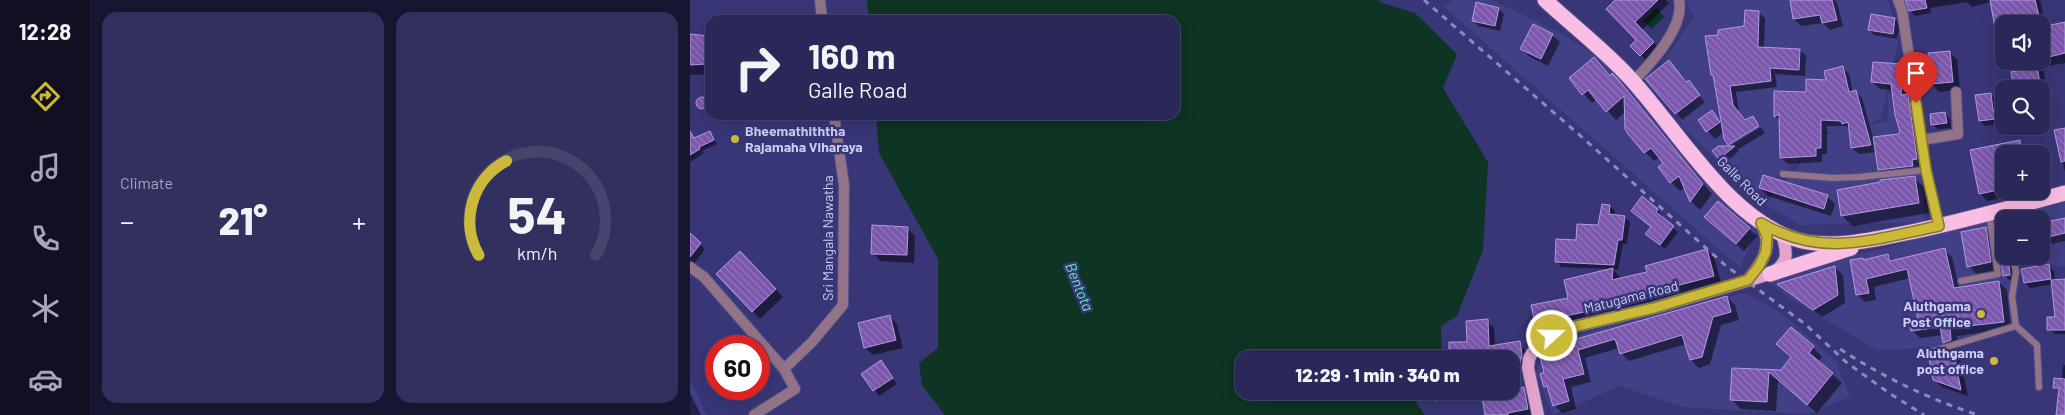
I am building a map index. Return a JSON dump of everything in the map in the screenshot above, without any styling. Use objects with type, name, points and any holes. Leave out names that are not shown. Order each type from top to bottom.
[{"type":"highway","name":"Galle Road","points":[[1545,0],[1607,55],[1633,82],[1735,201],[1761,223],[1782,235],[1818,244],[1854,243],[1995,214]]},
{"type":"highway","name":"Galle Road","points":[[2017,210],[2065,193]]},
{"type":"highway","points":[[1770,274],[1881,238]]},
{"type":"main road","points":[[1748,280],[1759,266],[1766,252],[1767,236],[1761,223]]},
{"type":"main road","points":[[1770,274],[1782,266],[1786,258],[1786,249],[1782,235]]},
{"type":"main road","name":"Matugama Road","points":[[1538,415],[1528,368],[1532,353],[1543,341],[1577,326],[1654,308],[1770,274]]},
{"type":"street","points":[[820,0],[822,15]]},
{"type":"street","points":[[1633,82],[1658,55],[1681,10],[1679,0]]},
{"type":"street","points":[[1898,0],[1902,10],[1926,170],[1939,226]]},
{"type":"street","points":[[1922,140],[1958,134],[1956,92]]},
{"type":"street","name":"Sri Mangala Nawatha","points":[[784,369],[812,342],[844,305],[844,185],[835,120]]},
{"type":"street","points":[[690,267],[704,277],[784,369],[795,389],[754,415]]},
{"type":"lane","points":[[1783,174],[1833,178],[1926,170]]},
{"type":"lane","points":[[1961,281],[1998,274],[1989,214]]},
{"type":"lane","points":[[2015,265],[2016,272],[2012,297],[2016,326],[2037,345],[2038,387]]},
{"type":"lane","points":[[1920,355],[2016,326]]},
{"type":"shaded area","points":[[1454,0],[1492,0],[1559,32],[1612,66],[1759,226],[1740,268],[1443,6]]},
{"type":"shaded area","points":[[1685,0],[1888,0],[1899,37],[1881,118],[1869,125],[1888,121],[1888,94],[1912,90],[1925,222],[1801,225],[1764,204],[1800,164],[1800,132],[1833,133],[1796,126],[1797,163],[1751,194],[1685,129],[1654,77],[1694,17]]},
{"type":"shaded area","points":[[2065,199],[2065,267],[2050,264],[2050,210],[2023,210]]},
{"type":"shaded area","points":[[1995,218],[1995,265],[2012,265],[2012,323],[1962,342],[1935,348],[1877,350],[1789,298],[1768,281],[1793,270],[1890,247],[1950,228]]},
{"type":"shaded area","points":[[1745,293],[1780,312],[1836,361],[1850,397],[1808,414],[1683,407],[1620,386],[1553,415],[1536,374],[1545,345],[1601,328]]},
{"type":"shaded area","points":[[690,378],[706,415],[690,415]]},
{"type":"water","name":"Bentota","points":[[867,0],[1378,0],[1382,3],[1415,13],[1457,54],[1443,88],[1488,162],[1483,250],[1457,316],[1441,326],[1442,350],[1235,350],[1235,400],[1417,400],[1417,404],[1425,415],[945,415],[922,385],[919,363],[938,348],[938,259],[879,153],[876,120],[1180,120],[1180,15],[868,15]]},
{"type":"water","points":[[1656,8],[1664,17],[1651,29],[1643,20]]},
{"type":"building","points":[[1615,0],[1658,0],[1635,22],[1654,42],[1640,56],[1630,46],[1636,40],[1606,9]]},
{"type":"building","points":[[1790,0],[1832,0],[1837,20],[1822,23],[1820,15],[1793,19]]},
{"type":"building","points":[[1905,0],[1925,0],[1927,8],[1909,11]]},
{"type":"building","points":[[1990,0],[2035,0],[2039,15],[1995,15],[1995,28]]},
{"type":"building","points":[[1476,2],[1499,8],[1495,26],[1472,21]]},
{"type":"building","points":[[1745,10],[1759,11],[1758,47],[1800,49],[1799,70],[1770,68],[1771,81],[1730,86],[1733,105],[1745,120],[1753,116],[1759,126],[1728,145],[1724,139],[1705,36],[1718,35],[1718,30],[1744,26]]},
{"type":"building","points":[[1871,14],[1895,18],[1893,34],[1868,30]]},
{"type":"building","points":[[2065,22],[2065,53],[2050,57],[2050,25]]},
{"type":"building","points":[[1533,24],[1553,34],[1541,59],[1520,49]]},
{"type":"building","points":[[690,34],[705,36],[705,64],[690,65]]},
{"type":"building","points":[[1950,51],[1953,82],[1930,84],[1928,53]]},
{"type":"building","points":[[1594,57],[1610,76],[1612,73],[1617,78],[1703,184],[1690,202],[1679,176],[1670,183],[1658,167],[1663,163],[1651,148],[1644,153],[1628,134],[1625,129],[1624,96],[1606,112],[1588,90],[1582,95],[1569,78]]},
{"type":"building","points":[[1669,60],[1686,82],[1689,80],[1700,95],[1675,114],[1645,79]]},
{"type":"building","points":[[1873,62],[1903,64],[1901,95],[1908,94],[1917,159],[1912,160],[1913,166],[1878,170],[1873,137],[1898,134],[1900,132],[1895,115],[1891,84],[1871,82]]},
{"type":"building","points":[[1843,66],[1849,92],[1856,90],[1871,145],[1851,148],[1848,122],[1842,124],[1841,121],[1821,120],[1821,148],[1816,148],[1816,156],[1780,158],[1779,114],[1774,117],[1774,91],[1806,92],[1806,79],[1826,80],[1824,71]]},
{"type":"building","points":[[2038,70],[2039,80],[2012,80],[2011,72]]},
{"type":"building","points":[[1991,93],[1995,119],[1979,121],[1975,95]]},
{"type":"building","points":[[700,97],[704,97],[705,108],[700,109],[696,105],[696,101]]},
{"type":"building","points":[[1712,110],[1720,122],[1706,132],[1698,120]]},
{"type":"building","points":[[1945,112],[1947,123],[1931,125],[1930,114]]},
{"type":"building","points":[[2065,128],[2065,161],[2061,162],[2054,130]]},
{"type":"building","points":[[690,131],[694,138],[710,131],[714,140],[699,147],[700,149],[690,155]]},
{"type":"building","points":[[2020,140],[2021,145],[1995,145]]},
{"type":"building","points":[[1995,145],[1995,191],[1979,194],[1970,150]]},
{"type":"building","points":[[1718,146],[1735,146],[1719,159],[1712,151]]},
{"type":"building","points":[[1763,175],[1828,195],[1824,209],[1759,188]]},
{"type":"building","points":[[1915,176],[1919,203],[1841,216],[1837,190],[1880,182],[1880,180]]},
{"type":"building","points":[[1642,196],[1658,209],[1656,212],[1674,226],[1660,245],[1645,234],[1651,227],[1631,211]]},
{"type":"building","points":[[1718,201],[1750,228],[1736,244],[1704,217]]},
{"type":"building","points":[[1602,204],[1610,205],[1609,214],[1625,216],[1622,240],[1618,240],[1614,265],[1555,262],[1556,239],[1576,240],[1577,224],[1598,225]]},
{"type":"building","points":[[2065,218],[2065,233],[2050,237],[2050,221]]},
{"type":"building","points":[[872,225],[908,227],[907,255],[871,254]]},
{"type":"building","points":[[1986,227],[1991,262],[1967,267],[1961,232]]},
{"type":"building","points":[[690,233],[701,243],[690,257]]},
{"type":"building","points":[[1945,248],[1954,288],[1999,281],[2004,322],[1950,328],[1951,340],[1943,343],[1940,327],[1911,331],[1909,320],[1918,319],[1907,269],[1866,279],[1869,293],[1856,295],[1850,260],[1863,258],[1863,260],[1888,254],[1890,261]]},
{"type":"building","points":[[1707,249],[1714,276],[1645,294],[1646,298],[1535,323],[1531,305],[1568,298],[1564,280],[1613,268],[1612,280],[1647,272],[1645,266]]},
{"type":"building","points":[[740,251],[776,289],[752,312],[716,274]]},
{"type":"building","points":[[2001,265],[2009,265],[2010,275],[2003,276]]},
{"type":"building","points":[[2049,265],[2051,279],[2024,283],[2021,269]]},
{"type":"building","points":[[1835,266],[1838,295],[1813,310],[1777,284]]},
{"type":"building","points":[[2065,279],[2065,330],[2047,330],[2047,317],[2055,317],[2051,280]]},
{"type":"building","points":[[1727,296],[1731,312],[1713,317],[1702,357],[1690,360],[1682,335],[1620,354],[1615,339],[1578,350],[1584,374],[1563,379],[1569,401],[1553,406],[1547,386],[1544,387],[1540,374],[1544,372],[1541,355],[1560,349],[1559,345],[1569,341]]},
{"type":"building","points":[[890,315],[896,340],[864,348],[858,323]]},
{"type":"building","points":[[1488,319],[1489,346],[1520,341],[1522,354],[1520,364],[1520,350],[1449,350],[1449,342],[1467,342],[1466,321]]},
{"type":"building","points":[[1791,327],[1814,346],[1809,353],[1833,373],[1807,405],[1769,372],[1767,402],[1730,400],[1732,368],[1781,370],[1791,357],[1776,344]]},
{"type":"building","points":[[1953,350],[1961,390],[1933,380],[1929,358]]},
{"type":"building","points":[[881,360],[893,378],[873,391],[861,374]]},
{"type":"building","points":[[2054,378],[2065,379],[2065,415],[2056,415],[2059,388],[2053,388]]},
{"type":"building","points":[[1524,387],[1528,409],[1508,413],[1508,415],[1485,415],[1482,400],[1520,400],[1520,388]]},
{"type":"railway","points":[[1424,0],[1725,265],[1805,324],[1846,362],[1924,415]]},
{"type":"railway","points":[[1840,349],[1873,369],[1907,386],[1942,402],[1978,415]]},
{"type":"place","name":"Bheemathiththa Rajamaha Viharaya","points":[[735,139]]},
{"type":"place","name":"Aluthgama Post Office","points":[[1981,314]]},
{"type":"place","name":"Aluthgama post office","points":[[1994,361]]},
{"type":"route","points":[[1552,336],[1577,326],[1654,308],[1748,280],[1762,262],[1768,244],[1767,236],[1761,223],[1782,235],[1818,244],[1854,243],[1939,226],[1926,170],[1916,103]]}]
